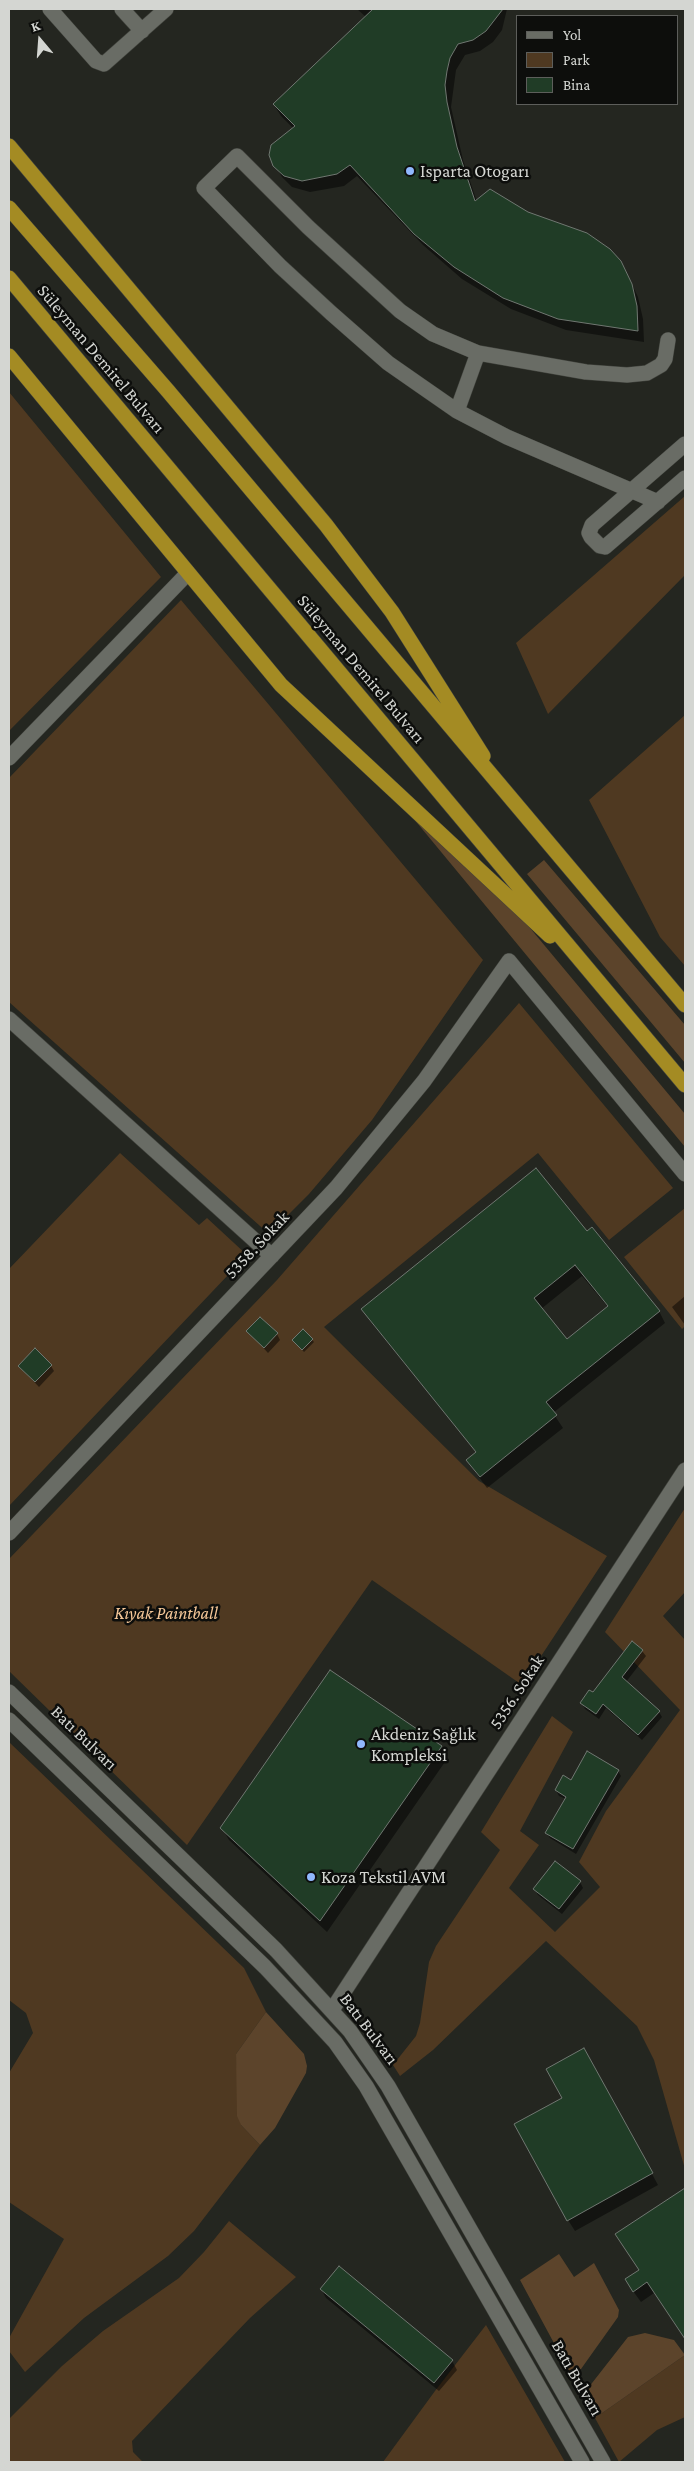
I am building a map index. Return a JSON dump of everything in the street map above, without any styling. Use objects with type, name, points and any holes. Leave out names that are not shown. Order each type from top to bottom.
[{"type":"highway","points":[[9,146],[326,525],[380,596],[450,702],[504,792]]},
{"type":"highway","name":"Süleyman Demirel Bulvarı","points":[[9,208],[168,391],[685,1005]]},
{"type":"highway","name":"Süleyman Demirel Bulvarı","points":[[9,278],[685,1085]]},
{"type":"highway","points":[[9,356],[281,685],[599,982]]},
{"type":"street","points":[[50,9],[100,63],[110,60],[166,9]]},
{"type":"street","points":[[122,9],[142,31]]},
{"type":"street","points":[[658,502],[507,437],[457,411],[388,363],[331,313],[280,266],[204,188],[237,156],[308,227],[400,311],[433,334],[478,353],[586,372],[633,375],[647,373],[661,365],[665,359],[668,340]]},
{"type":"street","points":[[457,411],[478,353]]},
{"type":"street","points":[[685,444],[589,528],[591,537],[600,546],[610,544],[685,478]]},
{"type":"street","points":[[9,758],[188,573]]},
{"type":"street","name":"5358. Sokak","points":[[9,1533],[272,1256],[381,1136],[424,1081],[509,961],[685,1174]]},
{"type":"street","points":[[9,1019],[272,1256]]},
{"type":"street","name":"5356. Sokak","points":[[332,2010],[685,1470]]},
{"type":"street","name":"Batı Bulvarı","points":[[9,1692],[276,1950],[332,2010],[370,2057],[603,2462]]},
{"type":"street","name":"Batı Bulvarı","points":[[9,1720],[265,1967],[335,2042],[366,2086],[582,2462]]},
{"type":"green space","points":[[9,392],[161,577],[9,731]]},
{"type":"green space","points":[[685,496],[685,575],[548,714],[516,643]]},
{"type":"green space","points":[[181,600],[483,960],[372,1120],[309,1194],[269,1234],[9,1002],[9,778]]},
{"type":"green space","points":[[685,715],[685,966],[660,937],[589,800]]},
{"type":"green space","name":"Kıyak Paintball","points":[[519,1003],[673,1188],[609,1240],[538,1153],[324,1327],[479,1481],[607,1556],[522,1685],[372,1580],[187,1845],[9,1671],[9,1559],[277,1280]]},
{"type":"green space","points":[[120,1153],[199,1225],[207,1218],[247,1255],[9,1506],[9,1269]]},
{"type":"green space","points":[[685,1208],[685,1326],[682,1329],[624,1257]]},
{"type":"green space","points":[[685,1508],[685,1592],[663,1616],[685,1640],[685,2169],[654,2060],[637,2026],[546,1941],[433,2050],[400,2076],[393,2065],[416,2036],[420,2023],[429,1962],[436,1946],[500,1850],[481,1832],[552,1716],[573,1732],[520,1831],[539,1845],[509,1888],[555,1932],[600,1887],[579,1862],[606,1811],[680,1710],[605,1632]]},
{"type":"green space","points":[[9,1742],[244,1968],[266,2012],[236,2054],[241,2125],[260,2145],[194,2231],[168,2256],[84,2318],[25,2372],[9,2351],[9,2338],[64,2239],[9,2202],[9,2073],[33,2033],[26,2013],[9,2000]]},
{"type":"green space","points":[[229,2221],[296,2277],[250,2318],[132,2441],[133,2452],[143,2462],[9,2462],[9,2419],[62,2366],[103,2331],[179,2278],[204,2252]]},
{"type":"green space","points":[[486,2325],[565,2462],[383,2462],[435,2391]]},
{"type":"green space","points":[[685,2355],[685,2417],[657,2430],[619,2462],[595,2418]]},
{"type":"shaded area","points":[[375,772],[490,880],[685,1114],[685,1147]]},
{"type":"shaded area","points":[[544,860],[685,1025],[685,1063],[527,874]]},
{"type":"shaded area","points":[[266,2012],[304,2054],[307,2066],[306,2073],[275,2128],[260,2145],[241,2125],[237,2116],[236,2054]]},
{"type":"shaded area","points":[[559,2254],[574,2277],[594,2263],[619,2310],[618,2317],[581,2369],[569,2371],[520,2280]]},
{"type":"shaded area","points":[[645,2333],[674,2340],[685,2355],[595,2418],[584,2398],[585,2392],[628,2337]]},
{"type":"building","name":"Isparta Otogarı","points":[[373,9],[503,9],[486,31],[473,40],[458,44],[450,58],[447,71],[445,85],[447,102],[457,147],[475,201],[490,189],[528,212],[587,233],[610,249],[621,261],[632,284],[637,306],[638,331],[558,319],[503,298],[454,267],[414,234],[350,165],[337,174],[302,181],[284,176],[273,166],[269,155],[271,145],[295,126],[273,104]]},
{"type":"building","points":[[536,1168],[587,1231],[592,1227],[660,1311],[546,1402],[557,1415],[480,1477],[466,1460],[476,1452],[361,1309]],"holes":[[[575,1265],[608,1306],[567,1339],[534,1298]]]},
{"type":"building","points":[[260,1317],[278,1333],[264,1348],[246,1331]]},
{"type":"building","points":[[303,1329],[313,1339],[302,1350],[292,1340]]},
{"type":"building","points":[[35,1348],[52,1365],[35,1382],[18,1366]]},
{"type":"building","points":[[632,1641],[643,1650],[622,1677],[660,1711],[638,1735],[603,1704],[596,1714],[580,1703],[589,1690],[593,1692]]},
{"type":"building","points":[[330,1670],[442,1746],[320,1921],[220,1828]]},
{"type":"building","points":[[587,1751],[619,1770],[573,1849],[545,1833],[566,1797],[555,1790],[563,1775],[571,1780]]},
{"type":"building","points":[[555,1861],[581,1881],[559,1909],[533,1889]]},
{"type":"building","points":[[584,2048],[653,2173],[567,2221],[514,2124],[562,2098],[546,2069]]},
{"type":"building","points":[[685,2188],[685,2339],[647,2282],[633,2292],[625,2279],[639,2270],[615,2234]]},
{"type":"building","points":[[339,2266],[453,2360],[434,2383],[320,2289]]},
{"type":"place","name":"Isparta Otogarı","points":[[410,171]]},
{"type":"place","name":"Akdeniz Sağlık Kompleksi","points":[[361,1744]]},
{"type":"place","name":"Koza Tekstil AVM","points":[[311,1877]]}]
